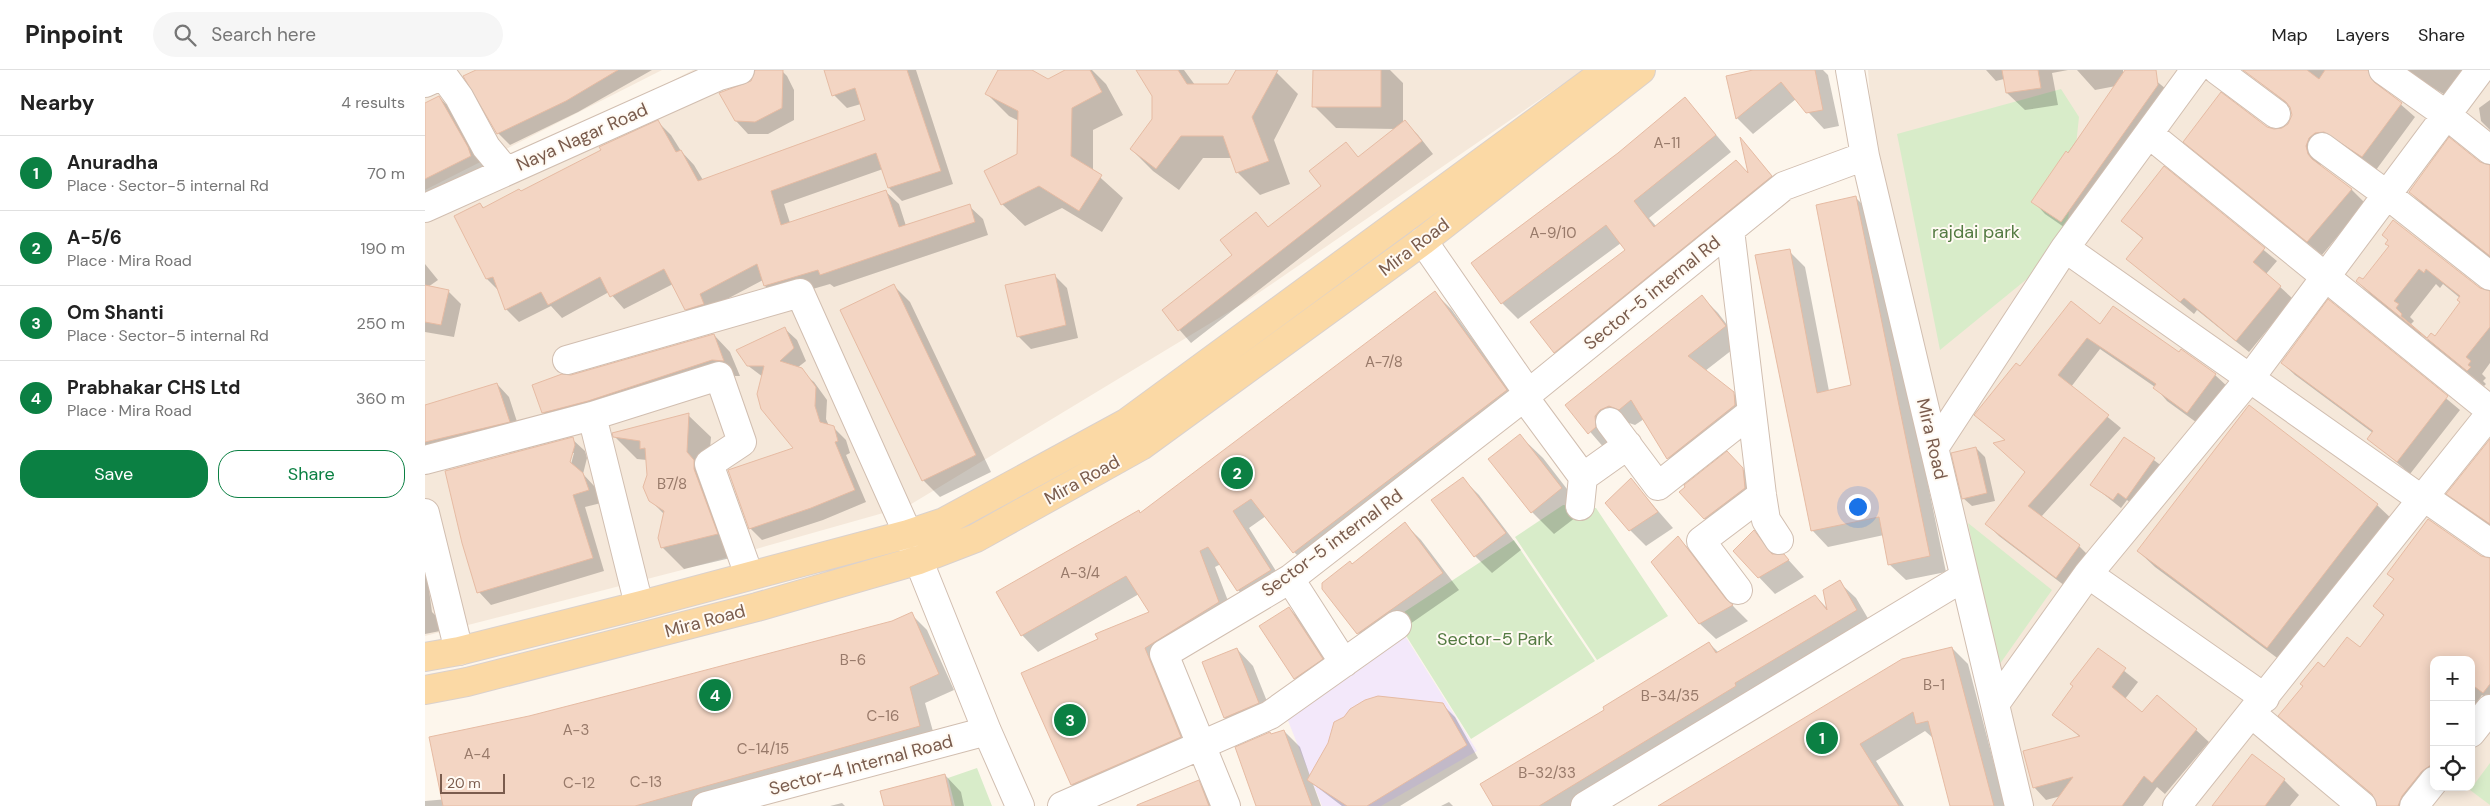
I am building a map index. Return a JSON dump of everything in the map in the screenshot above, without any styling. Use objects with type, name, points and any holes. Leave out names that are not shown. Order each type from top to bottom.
[{"type":"main road","name":"Mira Road","points":[[425,657],[639,605],[908,534],[944,522],[1126,424],[1607,70]]},
{"type":"main road","name":"Mira Road","points":[[425,690],[467,682],[650,636],[919,560],[976,538],[1123,458],[1423,241],[1641,70]]},
{"type":"street","name":"Naya Nagar Road","points":[[425,208],[719,76],[740,70]]},
{"type":"street","name":"Mira Road","points":[[1850,70],[1865,156],[2019,806]]},
{"type":"street","points":[[1934,448],[2065,248],[2195,70]]},
{"type":"street","points":[[2217,70],[2276,114]]},
{"type":"street","points":[[2383,70],[2445,114],[2490,150]]},
{"type":"street","points":[[1995,704],[2088,574],[2250,378],[2445,114],[2480,70]]},
{"type":"street","points":[[441,76],[459,97],[486,147],[506,171]]},
{"type":"street","points":[[2149,134],[2490,412],[2177,806]]},
{"type":"street","points":[[2322,146],[2387,194],[2490,276]]},
{"type":"street","name":"Sector-5 internal Rd","points":[[1226,806],[1164,654],[1289,579],[1526,395],[1784,186],[1865,156]]},
{"type":"street","name":"Sector-5 internal Rd","points":[[1729,230],[1766,520],[1779,540]]},
{"type":"street","points":[[1423,241],[1583,477],[1581,506]]},
{"type":"street","points":[[2065,248],[2422,498],[2490,543]]},
{"type":"street","points":[[567,360],[800,294],[908,534],[987,731],[1020,806]]},
{"type":"street","points":[[425,460],[592,416],[719,376],[742,442],[709,464],[749,575]]},
{"type":"street","points":[[1611,422],[1658,486],[1752,412]]},
{"type":"street","points":[[592,416],[639,605]]},
{"type":"street","points":[[1583,477],[1627,445]]},
{"type":"street","points":[[1738,590],[1701,541],[1762,495]]},
{"type":"street","points":[[425,513],[459,650]]},
{"type":"street","points":[[2088,574],[2258,706],[2361,806]]},
{"type":"street","points":[[1585,806],[1964,576]]},
{"type":"street","points":[[1289,579],[1344,663]]},
{"type":"street","points":[[1062,806],[1270,715],[1397,625]]},
{"type":"street","points":[[2475,728],[2490,709]]},
{"type":"street","name":"Sector-4 Internal Road","points":[[706,806],[987,731]]},
{"type":"street","points":[[2414,806],[2430,786]]},
{"type":"shaded area","points":[[425,70],[662,70],[425,190]]},
{"type":"shaded area","points":[[693,70],[1583,70],[1247,301],[908,506],[682,570],[425,636],[425,200],[564,137]]},
{"type":"shaded area","points":[[1868,70],[2490,70],[2490,806],[2027,806],[1934,421],[1872,124]]},
{"type":"shaded area","points":[[1402,631],[1477,751],[1381,806],[1322,806],[1285,713]]},
{"type":"green space","name":"rajdai park","points":[[2061,89],[2079,117],[2065,248],[1940,350],[1897,134]]},
{"type":"green space","points":[[1563,505],[1596,508],[1668,616],[1597,660],[1515,537]]},
{"type":"green space","points":[[1968,523],[2052,590],[1997,668]]},
{"type":"green space","name":"Sector-5 Park","points":[[1514,540],[1595,661],[1471,739],[1395,618]]},
{"type":"green space","points":[[2490,763],[2490,805],[2471,791],[2475,791],[2475,783]]},
{"type":"green space","points":[[977,768],[992,806],[955,806],[948,778]]},
{"type":"building","points":[[476,70],[618,70],[566,101],[497,134],[463,76]]},
{"type":"building","points":[[755,70],[783,70],[782,108],[755,122],[735,121],[719,93],[751,81]]},
{"type":"building","points":[[824,70],[907,70],[941,171],[888,188],[876,153],[771,191],[781,225],[886,190],[899,227],[970,204],[975,222],[820,275],[818,270],[764,286],[757,264],[700,294],[704,304],[685,310],[664,269],[610,297],[600,277],[548,305],[541,292],[505,310],[493,277],[486,279],[454,216],[480,203],[483,208],[519,189],[521,191],[601,150],[599,147],[658,120],[676,152],[681,150],[698,181],[865,120],[855,88],[832,96]]},
{"type":"building","points":[[998,70],[1032,70],[1048,79],[1065,70],[1090,70],[1102,92],[1072,108],[1071,156],[1102,175],[1079,211],[1039,186],[1001,205],[984,171],[1017,154],[1018,111],[985,94]]},
{"type":"building","points":[[1136,70],[1178,70],[1187,84],[1228,84],[1236,70],[1278,70],[1252,117],[1269,161],[1236,173],[1223,136],[1181,136],[1156,169],[1130,149],[1152,119],[1152,96]]},
{"type":"building","points":[[1313,70],[1381,70],[1381,107],[1312,107]]},
{"type":"building","points":[[1753,70],[1815,70],[1823,110],[1806,113],[1781,82],[1736,119],[1726,76]]},
{"type":"building","points":[[2002,70],[2038,70],[2041,88],[2006,93]]},
{"type":"building","points":[[2125,70],[2156,70],[2158,85],[2061,222],[2031,202],[2066,151],[2068,153]]},
{"type":"building","points":[[2243,70],[2307,70],[2319,79],[2325,70],[2368,70],[2374,82],[2402,103],[2362,157],[2324,132],[2315,133],[2309,138],[2306,146],[2308,154],[2312,159],[2352,189],[2307,242],[2183,142],[2221,92],[2267,127],[2274,129],[2282,128],[2288,124],[2292,115],[2290,107],[2286,102]]},
{"type":"building","points":[[439,96],[468,147],[471,156],[425,179],[425,103]]},
{"type":"building","points":[[1685,97],[1716,135],[1634,201],[1654,227],[1736,160],[1748,173],[1740,137],[1772,176],[1554,353],[1530,322],[1625,250],[1606,225],[1501,304],[1471,263],[1618,153]]},
{"type":"building","points":[[1405,120],[1422,141],[1178,331],[1162,310],[1232,255],[1220,240],[1256,212],[1268,227],[1321,186],[1309,171],[1346,142],[1358,157]]},
{"type":"building","points":[[2449,137],[2480,162],[2490,165],[2490,256],[2409,192]]},
{"type":"building","points":[[2164,166],[2265,248],[2253,262],[2281,286],[2236,341],[2184,298],[2180,302],[2126,259],[2143,238],[2121,221]]},
{"type":"building","points":[[1856,196],[1930,556],[1888,565],[1879,517],[1811,531],[1755,255],[1790,249],[1817,393],[1851,385],[1816,205]]},
{"type":"building","points":[[2393,220],[2480,288],[2490,291],[2490,327],[2466,357],[2471,361],[2468,365],[2471,367],[2467,371],[2356,281],[2359,277],[2363,279],[2389,246],[2385,244],[2388,240],[2382,235]],"holes":[[[2419,269],[2424,273],[2426,269],[2460,296],[2457,300],[2460,302],[2435,336],[2431,333],[2427,338],[2401,316],[2402,314],[2396,308],[2399,304],[2394,301]]]},
{"type":"building","points":[[1055,274],[1066,325],[1017,337],[1005,285]]},
{"type":"building","points":[[894,284],[976,455],[922,481],[840,310]]},
{"type":"building","points":[[425,285],[449,290],[441,325],[425,322]]},
{"type":"building","points":[[1435,291],[1507,390],[1293,553],[1251,499],[1233,511],[1271,570],[1237,591],[1208,547],[1200,551],[1219,602],[1145,648],[1181,737],[1071,785],[1021,673],[1098,639],[1095,634],[1149,612],[1126,576],[1021,636],[996,592],[1139,510],[1140,513]]},
{"type":"building","points":[[1702,295],[1726,326],[1688,356],[1734,392],[1735,405],[1667,459],[1631,400],[1619,410],[1609,406],[1600,410],[1595,416],[1596,427],[1588,434],[1565,405]]},
{"type":"building","points":[[2328,299],[2448,396],[2397,462],[2367,439],[2373,431],[2281,363]]},
{"type":"building","points":[[2071,301],[2100,324],[2113,306],[2179,352],[2181,349],[2216,374],[2187,413],[2153,388],[2156,384],[2087,338],[2058,375],[2109,415],[2028,506],[2080,545],[2056,578],[1985,524],[2025,472],[1993,443],[2005,440],[1974,415],[2016,363],[2020,366]]},
{"type":"building","points":[[785,327],[794,348],[780,361],[802,368],[816,387],[815,406],[820,422],[834,426],[838,441],[835,442],[855,490],[811,508],[749,529],[728,470],[793,448],[761,409],[757,394],[764,366],[747,366],[736,350]]},
{"type":"building","points":[[714,334],[724,361],[712,360],[588,401],[542,413],[532,385],[562,374],[571,375]]},
{"type":"building","points":[[497,383],[510,422],[425,442],[425,405]]},
{"type":"building","points":[[2249,405],[2378,504],[2267,648],[2137,551]]},
{"type":"building","points":[[689,413],[687,452],[694,460],[694,469],[718,534],[661,548],[658,538],[664,511],[649,501],[643,487],[647,475],[645,448],[640,449],[640,441],[613,437],[612,433]]},
{"type":"building","points":[[1520,434],[1562,488],[1531,513],[1488,459]]},
{"type":"building","points":[[573,437],[575,445],[570,462],[583,473],[589,490],[573,495],[593,558],[477,593],[462,543],[445,471]]},
{"type":"building","points":[[2124,437],[2155,458],[2126,499],[2118,493],[2113,500],[2090,485]]},
{"type":"building","points":[[2490,439],[2490,524],[2446,494]]},
{"type":"building","points":[[1976,447],[1987,493],[1962,499],[1951,453]]},
{"type":"building","points":[[1727,451],[1743,468],[1745,488],[1704,519],[1679,492],[1685,487],[1684,485]]},
{"type":"building","points":[[1463,477],[1506,533],[1474,557],[1431,500]]},
{"type":"building","points":[[1631,478],[1658,512],[1629,531],[1605,503]]},
{"type":"building","points":[[2428,519],[2481,556],[2490,558],[2490,684],[2483,693],[2475,687],[2475,656],[2430,656],[2430,766],[2422,771],[2402,796],[2398,806],[2377,806],[2372,794],[2278,716],[2303,686],[2300,684],[2318,662],[2324,667],[2347,637],[2360,647],[2384,615],[2373,606],[2394,579],[2387,574]]},
{"type":"building","points":[[1405,522],[1443,573],[1357,634],[1322,589],[1322,583],[1350,561],[1352,564]]},
{"type":"building","points":[[1754,530],[1772,554],[1784,554],[1789,560],[1758,578],[1733,551]]},
{"type":"building","points":[[1678,536],[1726,599],[1733,605],[1699,624],[1651,562]]},
{"type":"building","points":[[1840,580],[1857,610],[1735,683],[1736,686],[1539,806],[1493,806],[1480,784],[1604,710],[1603,707],[1709,642],[1716,653],[1815,595],[1827,610],[1823,590]]},
{"type":"building","points":[[1289,607],[1323,659],[1294,679],[1259,626]]},
{"type":"building","points":[[912,612],[939,674],[910,687],[920,726],[635,806],[443,806],[429,737],[529,716],[626,691],[892,621]]},
{"type":"building","points":[[1952,647],[1994,806],[1950,806],[1928,721],[1916,724],[1913,712],[1860,744],[1899,806],[1658,806],[1902,659]]},
{"type":"building","points":[[1237,648],[1259,703],[1224,718],[1202,662]]},
{"type":"building","points":[[2098,648],[2126,668],[2112,687],[2142,712],[2157,695],[2197,729],[2152,783],[2144,776],[2122,806],[2052,806],[2073,777],[2033,788],[2023,751],[2080,736],[2052,715],[2073,686],[2070,684]]},
{"type":"building","points":[[1378,696],[1443,703],[1467,745],[1367,806],[1347,806],[1307,780],[1328,743],[1334,722],[1344,717],[1350,709],[1365,700]]},
{"type":"building","points":[[1284,730],[1312,806],[1256,806],[1235,747],[1270,732],[1271,734]]},
{"type":"building","points":[[2252,754],[2285,779],[2265,806],[2212,806]]},
{"type":"building","points":[[945,774],[952,806],[884,806],[880,791]]},
{"type":"building","points":[[1199,780],[1209,806],[1137,806],[1137,805]]},
{"type":"place","name":"A-5/6","points":[[1237,473]]},
{"type":"place","name":"Prabhakar CHS Ltd","points":[[715,695]]},
{"type":"place","name":"Om Shanti","points":[[1070,720]]},
{"type":"place","name":"Anuradha","points":[[1822,738]]}]
